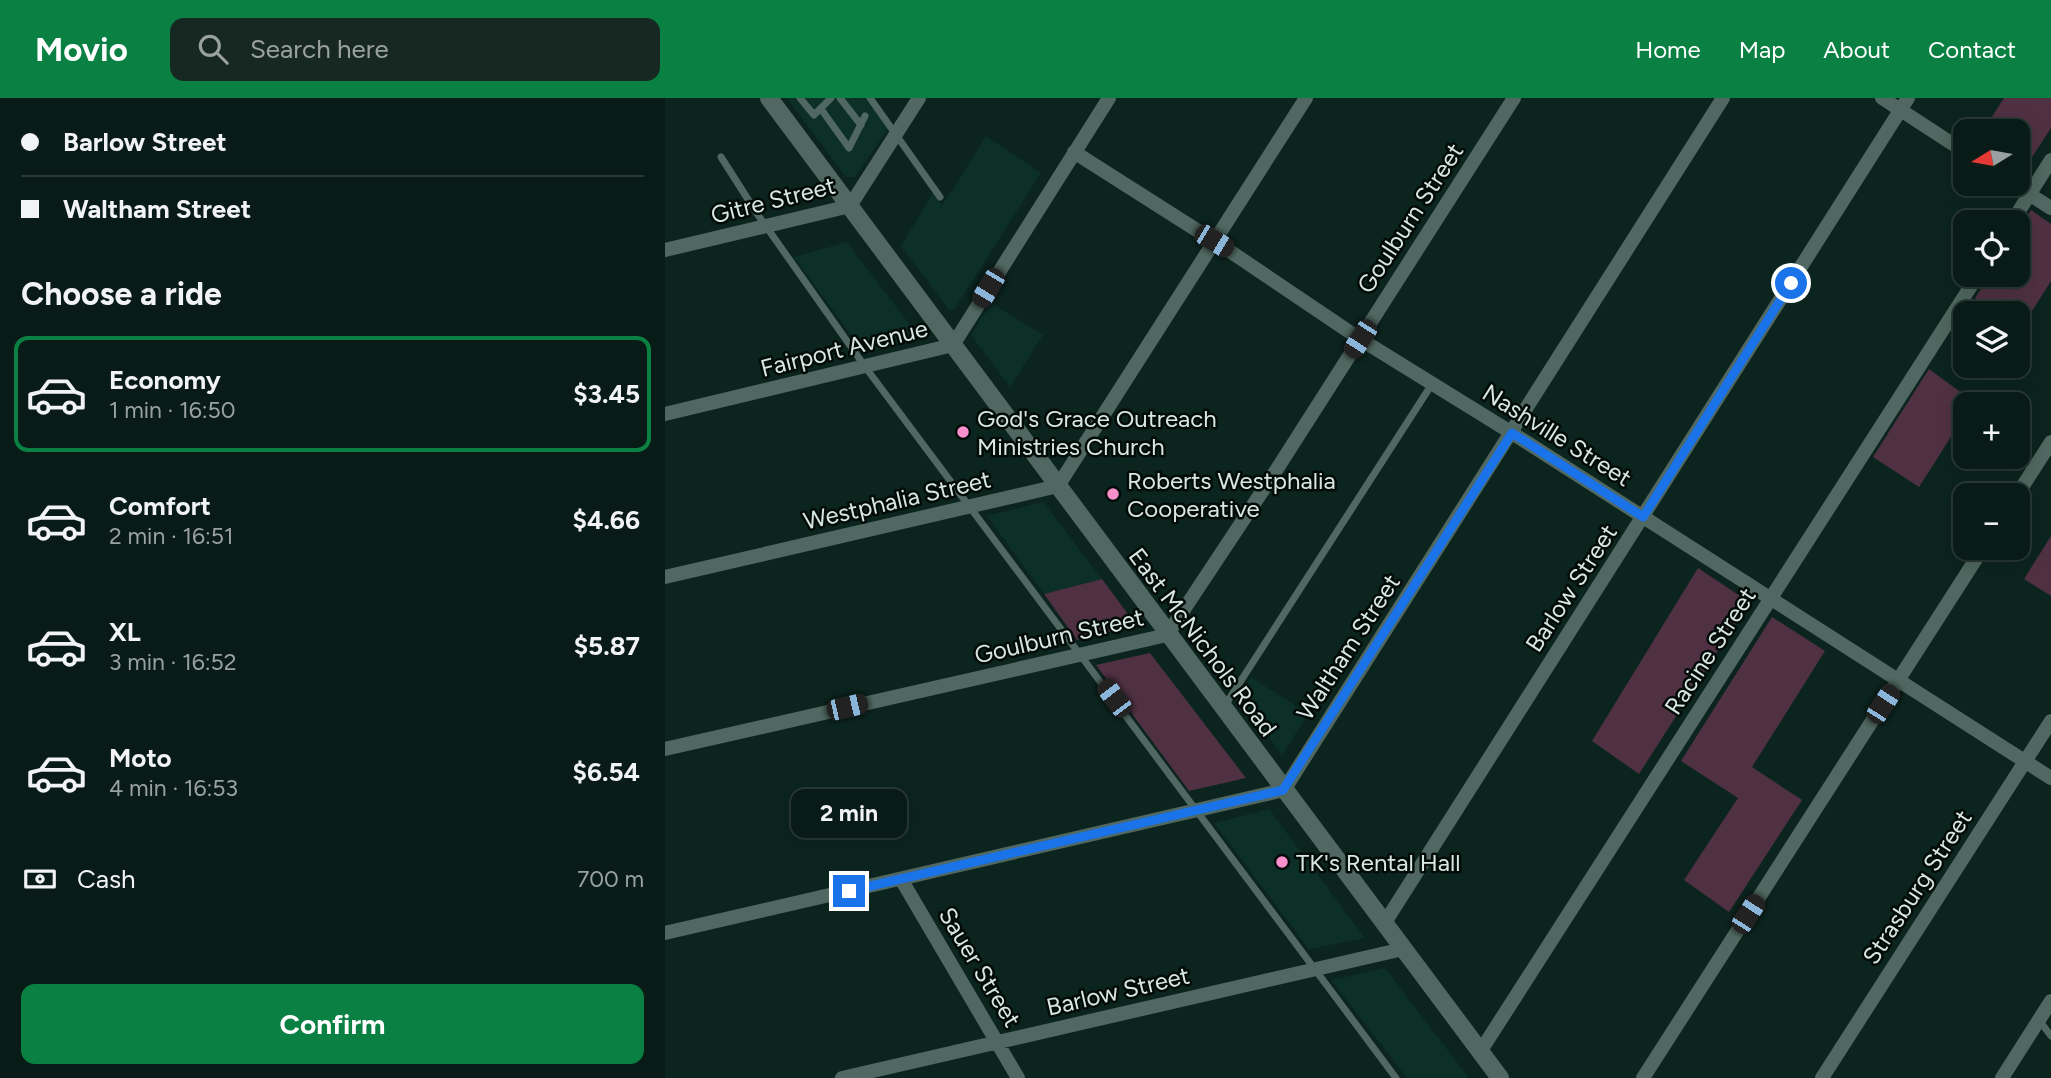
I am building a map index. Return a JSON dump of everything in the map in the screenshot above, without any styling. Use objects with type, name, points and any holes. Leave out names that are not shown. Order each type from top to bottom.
[{"type":"street","name":"East McNichols Road","points":[[769,98],[1500,1078]]},
{"type":"street","name":"Gitre Street","points":[[665,250],[850,206],[919,98]]},
{"type":"street","name":"Fairport Avenue","points":[[665,414],[953,345],[1109,98]]},
{"type":"street","points":[[1058,486],[1306,98]]},
{"type":"street","name":"Goulburn Street","points":[[665,749],[1167,635],[1514,98]]},
{"type":"street","name":"Waltham Street","points":[[1283,790],[1723,98]]},
{"type":"street","points":[[1882,98],[1904,104],[1953,143]]},
{"type":"street","name":"Barlow Street","points":[[1384,924],[1904,104]]},
{"type":"street","name":"Nashville Street","points":[[1075,152],[1360,339],[1512,433],[2051,778]]},
{"type":"street","points":[[2030,192],[2051,160]]},
{"type":"street","points":[[2030,195],[2051,208]]},
{"type":"street","name":"Racine Street","points":[[1481,1052],[1970,287]]},
{"type":"street","points":[[2025,483],[2051,442]]},
{"type":"street","name":"Westphalia Street","points":[[665,576],[1058,486]]},
{"type":"street","points":[[1643,1078],[1975,560]]},
{"type":"street","name":"Strasburg Street","points":[[1822,1078],[2051,721]]},
{"type":"street","points":[[665,933],[1283,790]]},
{"type":"street","name":"Sauer Street","points":[[901,879],[1019,1078]]},
{"type":"street","name":"Barlow Street","points":[[842,1078],[1403,949]]},
{"type":"street","points":[[2002,1078],[2051,1001]]},
{"type":"lane","points":[[800,98],[814,115],[831,98]]},
{"type":"lane","points":[[840,98],[861,125]]},
{"type":"lane","points":[[870,98],[940,197]]},
{"type":"lane","points":[[821,109],[849,148],[865,116]]},
{"type":"lane","points":[[721,157],[766,227],[866,368],[1396,1078]]},
{"type":"lane","points":[[1223,709],[1432,384]]},
{"type":"lane","points":[[2039,1020],[2051,1037]]},
{"type":"shaded area","points":[[787,98],[866,98],[889,128],[855,177],[846,177]]},
{"type":"shaded area","points":[[2004,98],[2051,98],[2051,128],[2030,160],[2030,119],[1991,119]]},
{"type":"shaded area","points":[[986,136],[1041,173],[954,310],[948,309],[901,246],[933,193],[942,205]]},
{"type":"shaded area","points":[[2030,212],[2051,224],[2051,281],[2030,314],[2030,301],[1980,301],[1975,298],[1982,287],[2030,287]]},
{"type":"shaded area","points":[[847,242],[920,338],[864,353],[794,257]]},
{"type":"shaded area","points":[[991,303],[1043,335],[1010,387],[971,335]]},
{"type":"shaded area","points":[[1929,369],[1960,392],[1953,392],[1953,434],[1919,487],[1873,457]]},
{"type":"shaded area","points":[[1043,502],[1102,579],[1044,594],[987,516]]},
{"type":"shaded area","points":[[2051,536],[2051,596],[2024,579]]},
{"type":"shaded area","points":[[1698,568],[1749,602],[1639,774],[1592,741]]},
{"type":"shaded area","points":[[1102,579],[1136,625],[1077,640],[1044,594]]},
{"type":"shaded area","points":[[1772,617],[1825,651],[1752,767],[1802,800],[1729,912],[1684,880],[1738,798],[1681,761]]},
{"type":"shaded area","points":[[1150,653],[1246,778],[1189,791],[1096,665]]},
{"type":"shaded area","points":[[1251,677],[1308,714],[1282,755],[1239,696]]},
{"type":"shaded area","points":[[1269,809],[1365,938],[1309,949],[1214,823]]},
{"type":"shaded area","points":[[1385,968],[1469,1078],[1407,1078],[1331,980]]},
{"type":"place","name":"God's Grace Outreach Ministries Church","points":[[963,432]]},
{"type":"place","name":"Roberts Westphalia Cooperative","points":[[1113,494]]},
{"type":"place","name":"TK's Rental Hall","points":[[1282,862]]},
{"type":"route","points":[[849,891],[1283,790],[1512,433],[1643,517],[1791,283]]}]
